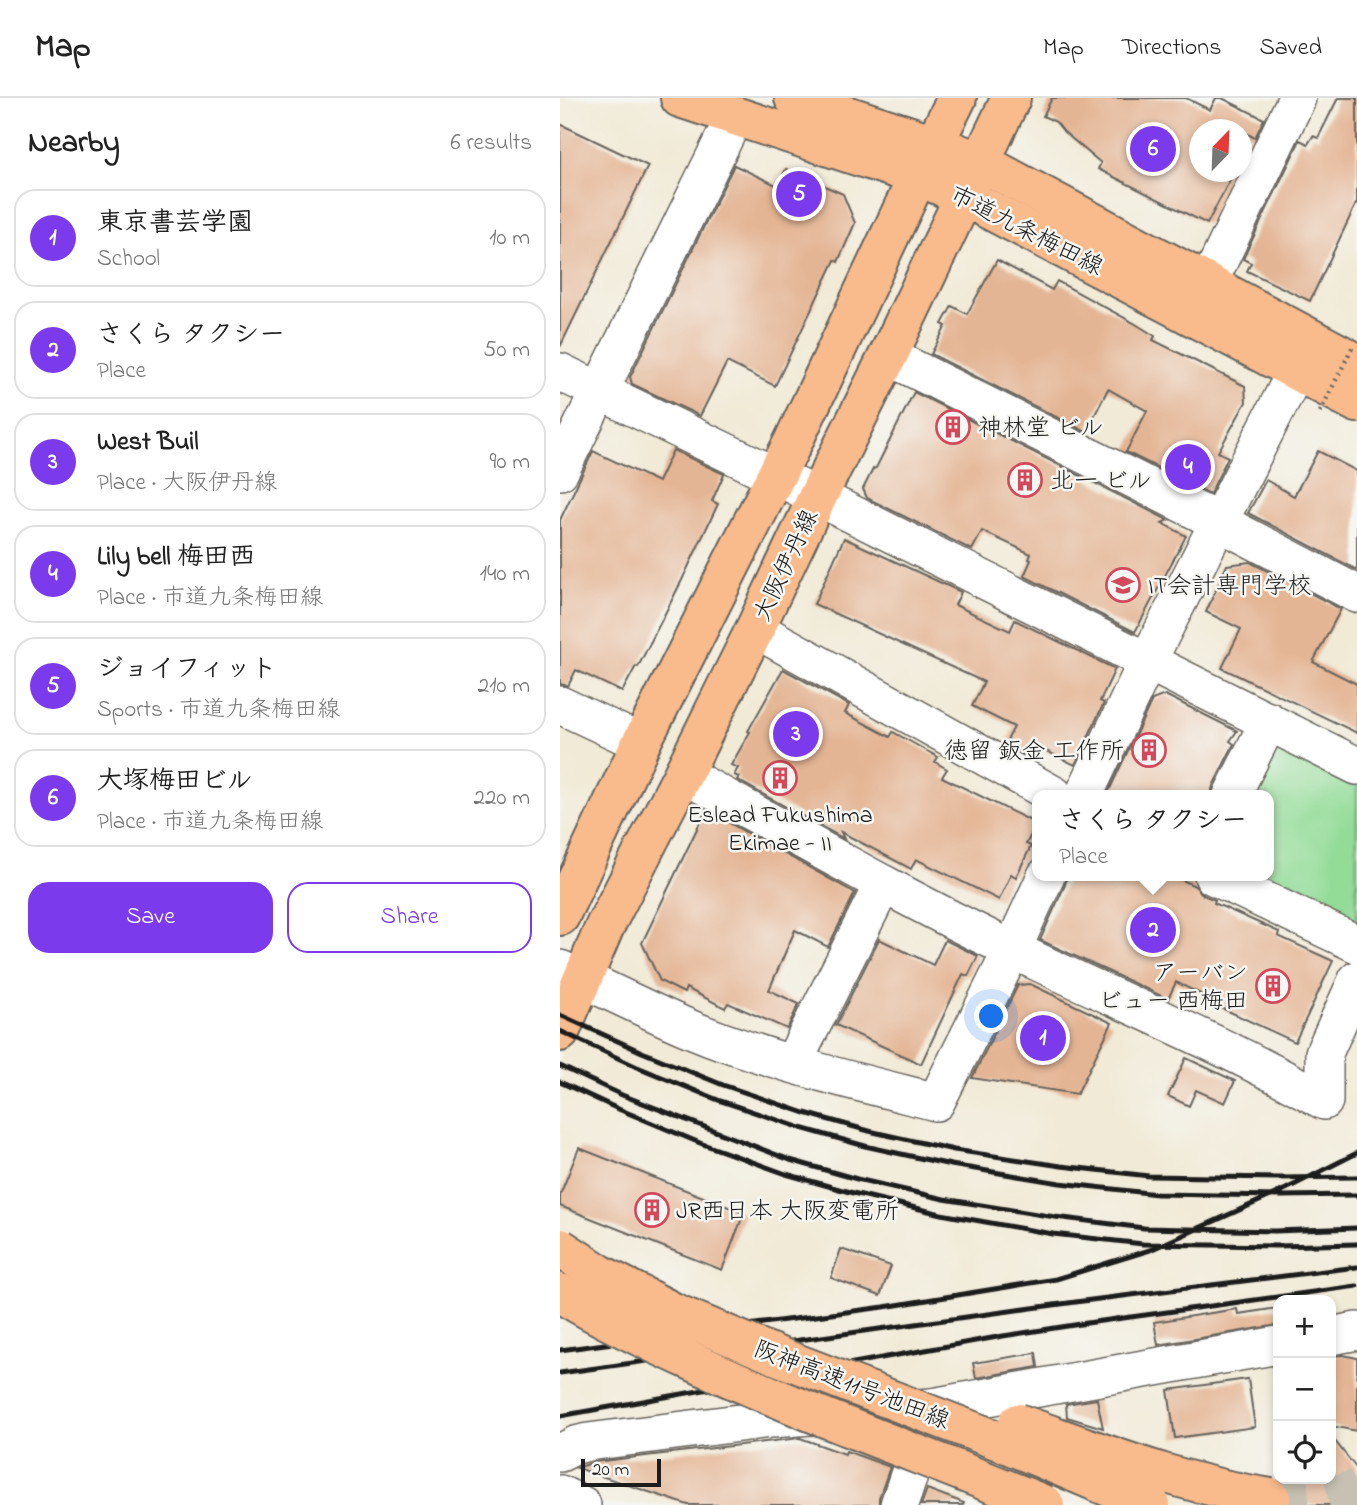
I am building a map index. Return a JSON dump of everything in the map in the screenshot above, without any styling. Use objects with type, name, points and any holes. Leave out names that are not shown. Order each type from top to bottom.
[{"type":"main road","name":"市道九条梅田線","points":[[680,98],[735,116],[926,160],[981,162],[1208,284],[1356,354]]},
{"type":"main road","name":"市道九条梅田線","points":[[794,98],[926,160],[963,196],[1357,404]]},
{"type":"main road","name":"大阪伊丹線","points":[[560,916],[641,743],[776,476],[957,98]]},
{"type":"main road","name":"大阪伊丹線","points":[[560,1032],[571,974],[605,926],[683,774],[1011,98]]},
{"type":"main road","name":"阪神高速11号池田線","points":[[560,1248],[600,1274],[673,1312],[780,1357],[1007,1444],[1151,1505]]},
{"type":"main road","name":"阪神高速11号池田線","points":[[560,1293],[652,1343],[756,1390],[1045,1505]]},
{"type":"main road","points":[[780,1357],[968,1405],[1175,1477],[1271,1498]]},
{"type":"street","points":[[1208,284],[1297,98]]},
{"type":"street","points":[[560,471],[735,116]]},
{"type":"street","points":[[888,356],[1357,594]]},
{"type":"street","points":[[1086,790],[1147,662],[1296,371]]},
{"type":"street","points":[[560,372],[776,476],[1357,766]]},
{"type":"street","points":[[755,629],[1045,790]]},
{"type":"street","points":[[560,705],[641,743]]},
{"type":"street","points":[[1234,790],[1269,721]]},
{"type":"street","points":[[683,774],[883,884],[1012,950],[1278,1074],[1324,1101],[1324,1053],[1357,980]]},
{"type":"street","points":[[571,974],[690,1029],[736,1046],[863,1084],[936,1102],[1044,881]]},
{"type":"street","points":[[1224,881],[1357,944]]},
{"type":"street","points":[[793,1063],[883,884]]},
{"type":"street","points":[[1336,1335],[1357,1331]]},
{"type":"street","points":[[560,1453],[576,1445],[588,1443],[758,1420],[932,1408],[1273,1346]]},
{"type":"street","points":[[899,1505],[932,1408]]},
{"type":"street","points":[[560,1494],[582,1505]]},
{"type":"path","points":[[1320,412],[1356,354]]},
{"type":"green space","points":[[1276,743],[1357,784],[1357,926],[1254,881],[1274,881],[1274,790],[1243,790]]},
{"type":"building","points":[[1052,98],[1186,98],[1210,110],[1216,98],[1222,98],[1264,119],[1255,138],[1252,136],[1252,119],[1189,119],[1189,182],[1229,182],[1207,224],[1098,169],[1101,163],[1056,122],[1043,116]]},
{"type":"building","points":[[1338,98],[1357,98],[1357,202],[1310,301],[1247,271],[1251,263],[1243,259],[1300,140],[1308,144],[1313,136],[1318,138]]},
{"type":"building","points":[[560,124],[648,166],[560,347]]},
{"type":"building","points":[[734,165],[778,186],[786,169],[843,194],[855,223],[775,386],[727,362],[700,416],[632,384],[630,377]]},
{"type":"building","points":[[997,260],[1052,290],[1057,281],[1134,323],[1155,336],[1153,340],[1245,386],[1246,402],[1218,452],[1228,457],[1210,494],[1126,452],[1147,411],[1108,389],[1086,432],[931,354],[946,326],[942,324],[952,306],[967,314]]},
{"type":"building","points":[[914,392],[1168,520],[1162,523],[1186,536],[1135,632],[1024,576],[1031,554],[982,531],[972,550],[867,498],[863,489]]},
{"type":"building","points":[[673,450],[724,474],[712,501],[718,504],[682,580],[638,667],[636,666],[622,692],[576,670],[568,686],[560,684],[560,520],[593,451],[658,482]]},
{"type":"building","points":[[1318,451],[1357,471],[1357,570],[1248,513],[1266,480],[1294,496]]},
{"type":"building","points":[[844,538],[961,592],[955,605],[1010,631],[1015,620],[1115,669],[1100,701],[1104,703],[1075,765],[1036,746],[1030,758],[1005,744],[1014,727],[972,706],[984,682],[814,604]]},
{"type":"building","points":[[1250,562],[1341,609],[1313,662],[1357,684],[1357,733],[1222,668],[1241,629],[1206,612],[1227,565]]},
{"type":"building","points":[[783,669],[849,705],[845,713],[890,737],[893,732],[938,757],[935,762],[947,769],[942,777],[1032,822],[1032,833],[1026,844],[1031,846],[1016,877],[1011,874],[999,900],[916,859],[911,869],[841,832],[844,839],[737,780],[739,777],[734,775],[738,768],[731,765],[750,732],[748,731]]},
{"type":"building","points":[[1165,695],[1237,731],[1230,741],[1234,744],[1212,790],[1109,790],[1152,700]]},
{"type":"building","points":[[706,810],[855,893],[828,947],[795,930],[769,990],[799,1004],[787,1029],[728,1003],[725,1008],[686,988],[684,993],[660,981],[642,943]]},
{"type":"building","points":[[1066,881],[1184,881],[1195,886],[1203,895],[1215,900],[1214,903],[1279,932],[1278,936],[1333,961],[1295,1042],[1215,1005],[1217,1002],[1176,982],[1168,999],[1040,940]]},
{"type":"building","points":[[879,939],[933,965],[945,940],[978,956],[968,976],[963,974],[921,1064],[836,1025]]},
{"type":"building","points":[[1030,984],[1112,1023],[1077,1094],[972,1078],[1018,985]]},
{"type":"building","points":[[1186,1058],[1235,1081],[1225,1103],[1196,1090],[1189,1106],[1168,1096]]},
{"type":"building","name":"JR西日本 大阪変電所","points":[[579,1148],[744,1213],[722,1270],[560,1206],[560,1195]]},
{"type":"building","points":[[841,1249],[891,1266],[880,1296],[831,1278]]},
{"type":"building","points":[[1237,1309],[1238,1314],[1273,1309],[1273,1326],[1158,1345],[1154,1322]]},
{"type":"building","points":[[1036,1353],[1038,1367],[976,1378],[973,1363]]},
{"type":"building","points":[[1336,1356],[1357,1358],[1357,1431],[1336,1427]]},
{"type":"building","points":[[1248,1379],[1255,1427],[1175,1438],[1168,1390]]},
{"type":"building","points":[[1097,1399],[1103,1428],[1067,1417],[1066,1404]]},
{"type":"building","points":[[800,1438],[890,1467],[879,1505],[688,1505],[577,1468],[594,1462]]},
{"type":"building","points":[[1336,1442],[1357,1469],[1357,1505],[1291,1505],[1291,1490],[1287,1484],[1336,1484]]},
{"type":"building","points":[[927,1489],[964,1503],[921,1505]]},
{"type":"tunnel","points":[[1271,1498],[1315,1499],[1357,1488]]},
{"type":"railway","points":[[560,1015],[723,1085],[805,1113],[954,1150],[1149,1176],[1357,1177]]},
{"type":"railway","points":[[560,1031],[718,1100],[865,1146],[951,1165],[1060,1183],[1157,1194],[1357,1195]]},
{"type":"railway","points":[[560,1066],[622,1095],[790,1160],[944,1199],[1144,1228],[1275,1231],[1357,1228]]},
{"type":"railway","points":[[560,1082],[700,1143],[786,1174],[941,1214],[1053,1234],[1143,1244],[1357,1244]]},
{"type":"railway","points":[[560,1350],[884,1307],[1056,1279],[1150,1250],[1286,1189],[1357,1153]]},
{"type":"railway","points":[[560,1373],[1083,1301],[1357,1267]]},
{"type":"railway","points":[[560,1416],[1003,1336],[1357,1286]]},
{"type":"place","name":"大塚梅田ビル","points":[[1153,149]]},
{"type":"place","name":"ジョイフィット","points":[[799,194]]},
{"type":"place","name":"神林堂 ビル","points":[[953,427]]},
{"type":"place","name":"Lily bell 梅田西","points":[[1188,467]]},
{"type":"place","name":"北一 ビル","points":[[1025,480]]},
{"type":"place","name":"IT会計専門学校","points":[[1123,585]]},
{"type":"place","name":"West Buil","points":[[796,734]]},
{"type":"place","name":"徳留 鈑金 工作所","points":[[1149,750]]},
{"type":"place","name":"Eslead Fukushima Ekimae - II","points":[[780,778]]},
{"type":"place","name":"さくら タクシー","points":[[1153,930]]},
{"type":"place","name":"アーバン ビュー 西梅田","points":[[1273,986]]},
{"type":"place","name":"東京書芸学園","points":[[1043,1038]]},
{"type":"place","name":"JR西日本 大阪変電所","points":[[652,1210]]}]
